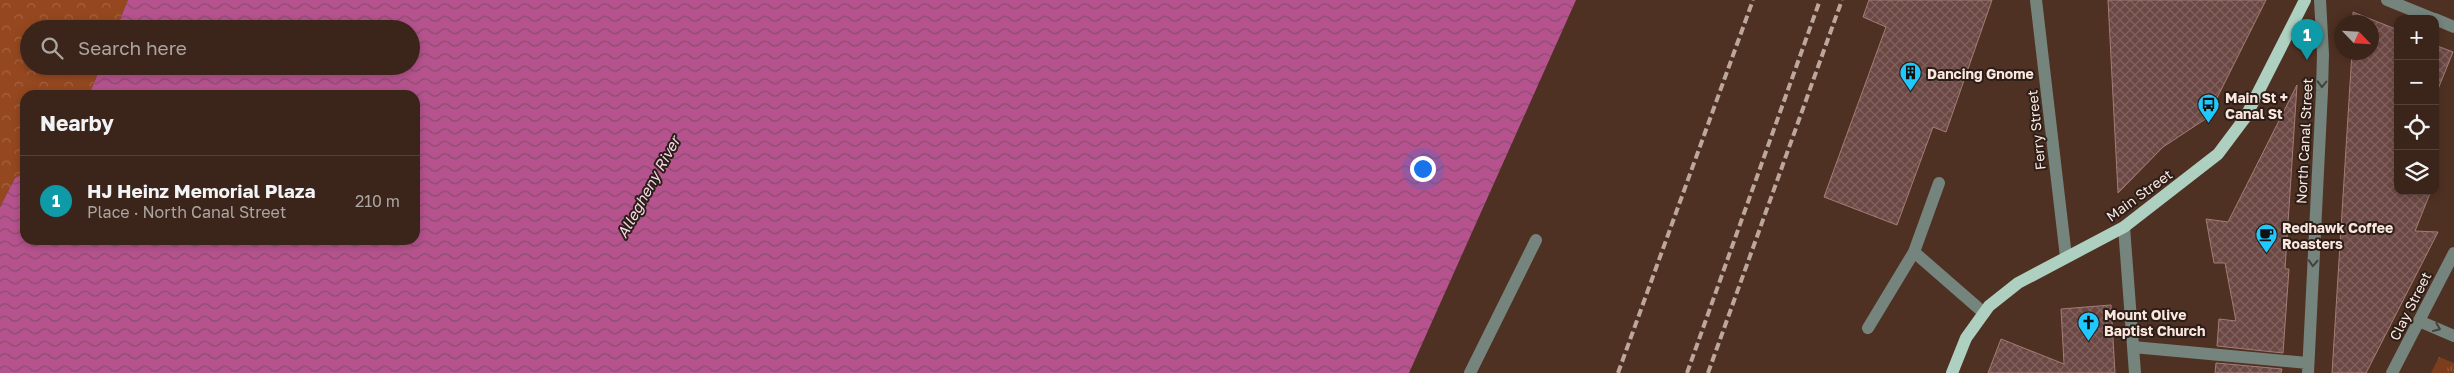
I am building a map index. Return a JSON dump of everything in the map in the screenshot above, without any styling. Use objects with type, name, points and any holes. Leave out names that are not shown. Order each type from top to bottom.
[{"type":"main road","name":"Main Street","points":[[1952,373],[1966,338],[1989,306],[2018,283],[2124,227],[2218,154],[2245,118],[2305,0]]},
{"type":"street","name":"Ferry Street","points":[[2036,0],[2066,257]]},
{"type":"street","name":"North Canal Street","points":[[2308,368],[2322,91],[2323,54],[2320,0]]},
{"type":"street","points":[[2387,0],[2425,15]]},
{"type":"street","points":[[2439,21],[2454,27]]},
{"type":"street","points":[[1868,328],[1914,252],[1939,183]]},
{"type":"street","points":[[2124,227],[2135,373]]},
{"type":"street","points":[[1470,373],[1536,240]]},
{"type":"street","points":[[1914,252],[1984,313]]},
{"type":"street","name":"Clay Street","points":[[2392,373],[2454,253]]},
{"type":"street","points":[[2420,321],[2454,336]]},
{"type":"street","points":[[2133,347],[2308,368]]},
{"type":"green space","points":[[0,0],[128,0],[120,20],[20,20],[20,75],[97,75],[91,90],[20,90],[20,176],[15,178],[0,207]]},
{"type":"green space","points":[[2439,357],[2454,363],[2454,373],[2431,373]]},
{"type":"water","name":"Allegheny River","points":[[128,0],[1576,0],[1409,373],[0,373],[0,207],[15,178],[20,176],[20,245],[420,245],[420,90],[91,90],[97,75],[420,75],[420,20],[120,20]]},
{"type":"building","name":"Dancing Gnome","points":[[1869,0],[1992,0],[1946,132],[1933,127],[1897,225],[1824,197],[1886,27],[1863,17]]},
{"type":"building","points":[[2108,0],[2266,0],[2207,118],[2163,147],[2118,193]]},
{"type":"building","points":[[2379,22],[2394,28],[2394,195],[2429,195],[2415,231],[2438,232],[2366,373],[2332,373],[2352,60],[2379,60]]},
{"type":"building","points":[[2439,47],[2453,52],[2439,87]]},
{"type":"building","points":[[2297,85],[2285,269],[2289,269],[2283,353],[2217,346],[2219,319],[2236,321],[2225,263],[2214,263],[2206,219],[2228,222]]},
{"type":"building","name":"Mount Olive Baptist Church","points":[[2111,305],[2115,373],[1988,373],[2001,339],[2064,364],[2061,309]]},
{"type":"building","points":[[2216,363],[2282,369],[2281,373],[2215,373]]},
{"type":"railway","points":[[1618,373],[1753,0]]},
{"type":"railway","points":[[1687,373],[1820,0]]},
{"type":"railway","points":[[1708,373],[1842,0]]},
{"type":"place","name":"HJ Heinz Memorial Plaza","points":[[2307,60]]},
{"type":"place","name":"Dancing Gnome","points":[[1911,92]]},
{"type":"place","name":"Main St + Canal St","points":[[2209,124]]},
{"type":"place","name":"Redhawk Coffee Roasters","points":[[2266,254]]},
{"type":"place","name":"Mount Olive Baptist Church","points":[[2088,341]]}]
